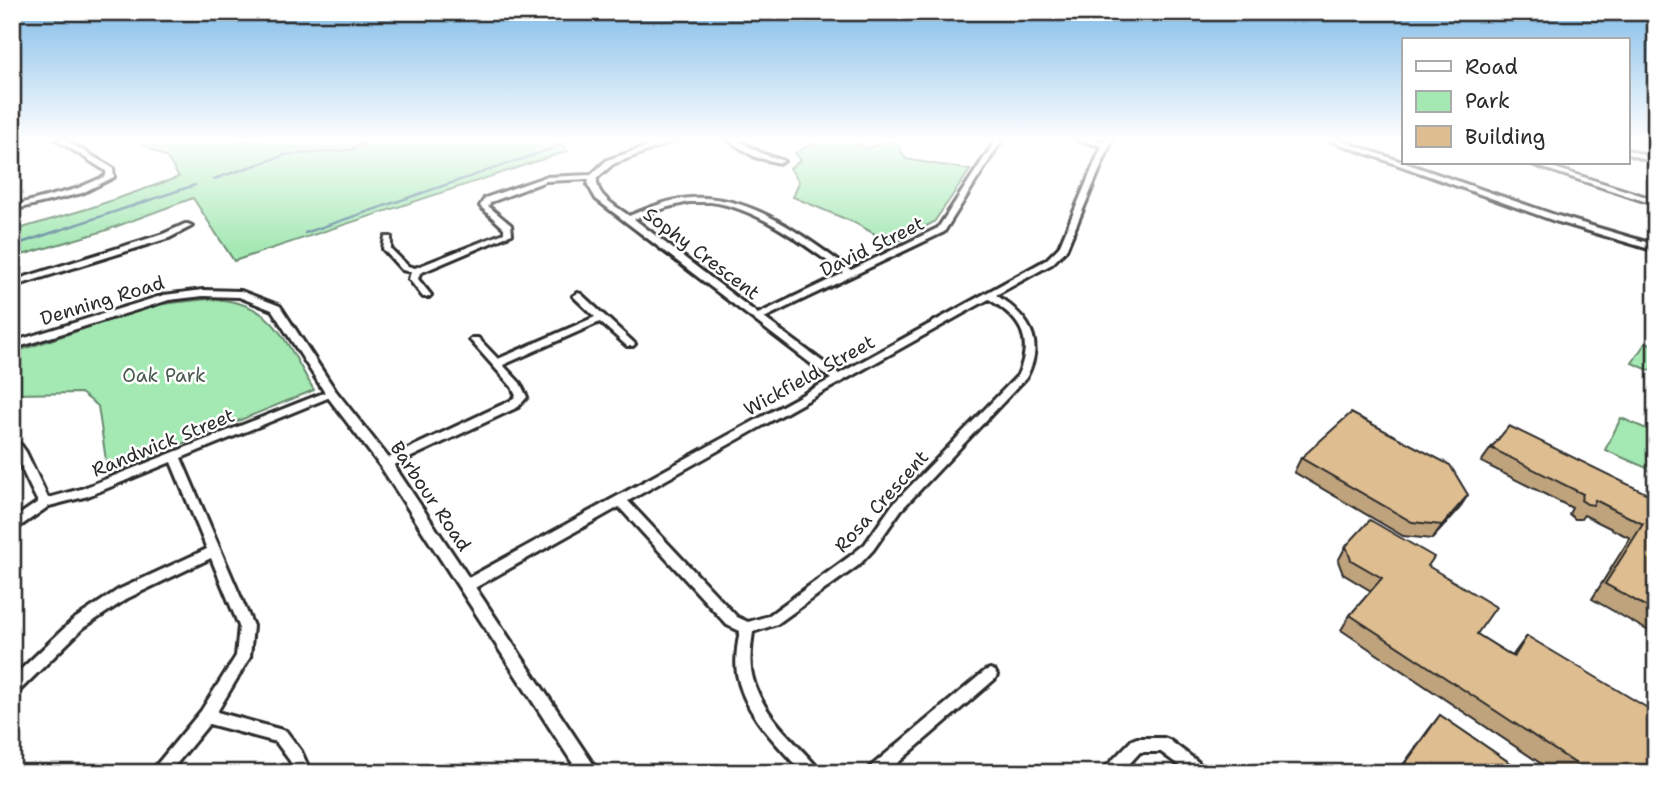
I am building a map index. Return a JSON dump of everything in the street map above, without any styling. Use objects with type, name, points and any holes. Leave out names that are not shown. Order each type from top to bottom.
[{"type":"street","points":[[12,208],[79,191],[110,177]]},
{"type":"street","points":[[388,239],[387,249],[405,268],[416,271],[508,234],[508,227],[484,206],[488,200],[545,179],[593,177]]},
{"type":"street","name":"Sophy Crescent","points":[[593,177],[592,185],[598,197],[838,379]]},
{"type":"street","name":"David Street","points":[[757,318],[945,227],[976,177]]},
{"type":"street","name":"Wickfield Street","points":[[466,586],[1049,262],[1063,248],[1093,177]]},
{"type":"street","points":[[1437,177],[1555,218],[1656,248]]},
{"type":"street","points":[[1574,177],[1656,203]]},
{"type":"street","points":[[627,219],[671,203],[711,201],[765,217],[852,274]]},
{"type":"street","points":[[12,284],[166,236],[188,226]]},
{"type":"street","points":[[416,271],[413,279],[426,295]]},
{"type":"street","name":"Denning Road","points":[[12,346],[141,303],[203,293]]},
{"type":"street","name":"Barbour Road","points":[[203,293],[241,294],[276,308],[331,393],[386,464],[590,773]]},
{"type":"street","points":[[578,296],[630,344]]},
{"type":"street","name":"Rosa Crescent","points":[[747,628],[772,620],[869,547],[897,507],[1022,376],[1028,365],[1032,338],[1017,313],[991,296]]},
{"type":"street","points":[[496,364],[601,318]]},
{"type":"street","points":[[386,464],[514,404],[522,397],[516,385],[475,340]]},
{"type":"street","name":"Randwick Street","points":[[12,527],[45,503],[83,493],[331,393]]},
{"type":"street","points":[[12,444],[21,450],[33,486],[45,503]]},
{"type":"street","points":[[159,773],[206,716],[243,657],[246,626],[175,457]]},
{"type":"street","points":[[620,500],[732,621],[747,628],[742,650],[743,677],[750,700],[813,773]]},
{"type":"street","points":[[12,688],[78,624],[123,594],[213,552]]},
{"type":"street","points":[[874,773],[990,675]]},
{"type":"street","points":[[206,716],[281,736],[296,756],[303,773]]},
{"type":"street","points":[[1110,773],[1137,745],[1164,745],[1193,767]]},
{"type":"green space","points":[[179,177],[490,177],[234,261],[193,198],[104,231],[12,258],[12,231],[90,208]]},
{"type":"green space","points":[[796,177],[965,177],[934,222],[893,244],[855,223],[793,197],[799,182]]},
{"type":"green space","name":"Oak Park","points":[[208,299],[231,301],[248,306],[263,315],[285,339],[314,390],[108,474],[98,406],[81,393],[12,394],[12,353],[154,305]]},
{"type":"green space","points":[[1646,342],[1656,346],[1656,373],[1632,363]]},
{"type":"green space","points":[[1621,418],[1656,433],[1656,472],[1605,450]]},
{"type":"building","points":[[1351,413],[1450,465],[1468,495],[1442,525],[1412,522],[1301,458]]},
{"type":"building","points":[[1509,426],[1656,498],[1656,612],[1605,584],[1643,524],[1595,500],[1593,505],[1587,504],[1581,500],[1583,494],[1491,448]]},
{"type":"building","points":[[1370,520],[1434,557],[1428,566],[1496,607],[1477,634],[1514,657],[1527,636],[1656,713],[1656,773],[1590,773],[1350,615],[1382,578],[1351,560],[1346,546]]},
{"type":"building","points":[[1440,715],[1525,773],[1400,771]]},
{"type":"waterway","points":[[214,179],[221,177]]},
{"type":"waterway","points":[[305,233],[470,177]]},
{"type":"waterway","points":[[12,246],[195,185]]}]
